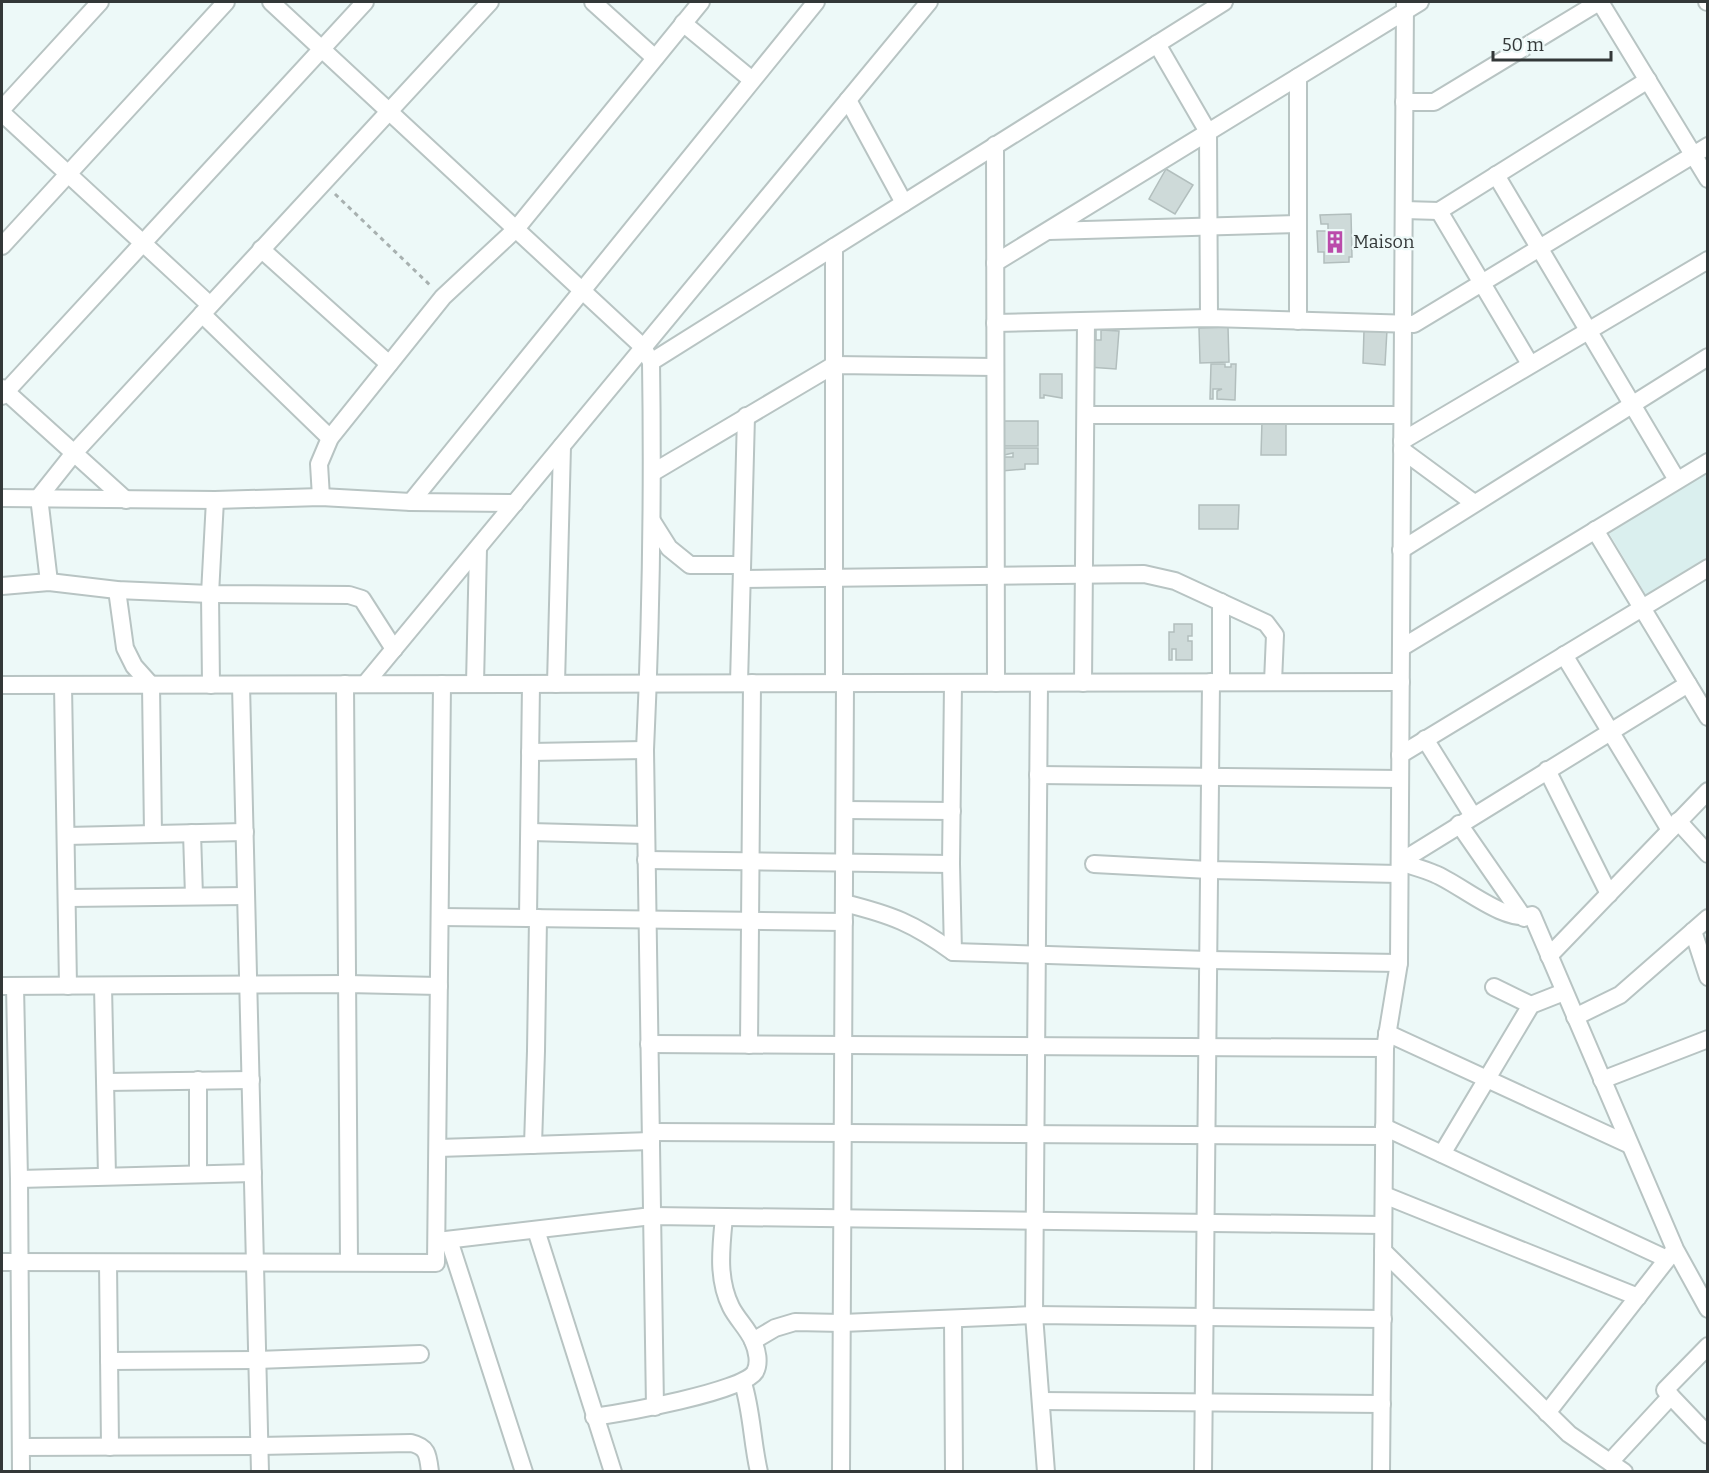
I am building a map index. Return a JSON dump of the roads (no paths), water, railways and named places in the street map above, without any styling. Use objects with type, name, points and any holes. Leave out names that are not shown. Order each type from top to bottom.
[{"type":"street","points":[[100,2],[2,111],[143,243],[330,438]]},
{"type":"street","points":[[2,246],[226,2]]},
{"type":"street","points":[[271,2],[582,290],[647,355],[652,473],[645,750],[655,1407]]},
{"type":"street","points":[[126,500],[3,392],[365,2]]},
{"type":"street","points":[[49,582],[39,497],[74,453],[490,2]]},
{"type":"street","points":[[593,2],[655,58]]},
{"type":"street","points":[[321,497],[319,464],[330,438],[443,297],[516,229],[701,2]]},
{"type":"street","points":[[411,502],[816,2]]},
{"type":"street","points":[[365,684],[562,446],[647,355],[848,100],[929,2]]},
{"type":"street","points":[[647,355],[834,247],[1222,2]]},
{"type":"street","points":[[995,263],[1298,77],[1405,6],[1420,2]]},
{"type":"street","points":[[1404,102],[1434,102],[1600,2],[1707,179]]},
{"type":"street","points":[[1381,1472],[1386,1041],[1399,963],[1405,6]]},
{"type":"street","points":[[683,23],[752,80]]},
{"type":"street","points":[[1156,44],[1208,132],[1209,318]]},
{"type":"street","points":[[1298,77],[1298,321]]},
{"type":"street","points":[[1404,210],[1439,211],[1648,80]]},
{"type":"street","points":[[848,100],[904,203]]},
{"type":"street","points":[[995,146],[996,683]]},
{"type":"street","points":[[995,323],[1209,318],[1414,324],[1707,146]]},
{"type":"street","points":[[1496,175],[1677,480]]},
{"type":"street","points":[[1439,211],[1530,364]]},
{"type":"street","points":[[1048,231],[1299,224]]},
{"type":"street","points":[[834,247],[834,578],[845,810],[841,1472]]},
{"type":"street","points":[[261,249],[389,364]]},
{"type":"street","points":[[1402,446],[1530,364],[1707,260]]},
{"type":"street","points":[[1083,683],[1086,321]]},
{"type":"street","points":[[1401,550],[1707,357]]},
{"type":"street","points":[[652,473],[834,365],[995,367]]},
{"type":"street","points":[[1086,415],[1402,415]]},
{"type":"street","points":[[746,416],[741,572],[750,861],[749,1045]]},
{"type":"street","points":[[556,684],[562,446]]},
{"type":"street","points":[[1402,446],[1474,503]]},
{"type":"street","points":[[1401,648],[1707,462]]},
{"type":"street","points":[[2,498],[215,500],[321,497],[411,502],[515,503]]},
{"type":"street","points":[[212,685],[210,594],[215,500]]},
{"type":"street","points":[[651,520],[669,548],[690,565],[741,572],[834,578],[1144,574],[1175,581],[1266,623],[1275,635],[1273,682]]},
{"type":"street","points":[[1595,530],[1707,717]]},
{"type":"street","points":[[475,684],[478,548]]},
{"type":"street","points":[[1400,755],[1707,568]]},
{"type":"street","points":[[2,586],[49,582],[117,590],[356,596],[366,604],[394,649]]},
{"type":"street","points":[[117,590],[128,657],[151,685],[153,834]]},
{"type":"street","points":[[1203,1472],[1210,777],[1221,602]]},
{"type":"street","points":[[1564,655],[1674,826],[1707,854]]},
{"type":"street","points":[[2,685],[1401,682]]},
{"type":"street","points":[[953,683],[951,864],[954,952]]},
{"type":"street","points":[[1039,683],[1034,1315],[1046,1472]]},
{"type":"street","points":[[345,684],[349,1262]]},
{"type":"street","points":[[442,684],[438,1148],[443,1240],[524,1472]]},
{"type":"street","points":[[531,684],[533,1145]]},
{"type":"street","points":[[1399,868],[1466,820],[1688,684]]},
{"type":"street","points":[[63,685],[68,986]]},
{"type":"street","points":[[241,685],[260,1472]]},
{"type":"street","points":[[1425,739],[1466,820],[1524,918]]},
{"type":"street","points":[[530,752],[645,750]]},
{"type":"street","points":[[1547,770],[1609,894]]},
{"type":"street","points":[[1038,775],[1400,779]]},
{"type":"street","points":[[1549,956],[1707,791]]},
{"type":"street","points":[[845,810],[952,811]]},
{"type":"street","points":[[66,837],[245,832]]},
{"type":"street","points":[[530,832],[646,836]]},
{"type":"street","points":[[192,834],[194,896]]},
{"type":"street","points":[[646,860],[951,864]]},
{"type":"street","points":[[1094,864],[1209,870],[1399,868],[1437,874],[1493,908],[1524,918],[1532,915],[1630,1145],[1671,1254]]},
{"type":"street","points":[[67,898],[246,896]]},
{"type":"street","points":[[844,903],[906,921],[954,952],[1036,956],[1399,963]]},
{"type":"street","points":[[440,916],[844,922]]},
{"type":"street","points":[[1575,1017],[1620,995],[1707,918]]},
{"type":"street","points":[[1693,931],[1707,977]]},
{"type":"street","points":[[21,1472],[19,1179],[8,986],[347,984],[439,986]]},
{"type":"street","points":[[103,986],[107,1176]]},
{"type":"street","points":[[1494,987],[1531,1005]]},
{"type":"street","points":[[1442,1154],[1531,1005],[1564,992]]},
{"type":"street","points":[[1602,1080],[1707,1039]]},
{"type":"street","points":[[649,1044],[1207,1047],[1386,1041],[1487,1079],[1630,1145]]},
{"type":"street","points":[[198,1080],[198,1174]]},
{"type":"street","points":[[106,1082],[250,1080]]},
{"type":"street","points":[[438,1148],[533,1145],[651,1137],[843,1134],[1206,1136],[1384,1132],[1442,1154],[1671,1254],[1702,1286],[1707,1309]]},
{"type":"street","points":[[19,1179],[253,1173]]},
{"type":"street","points":[[1384,1195],[1638,1297]]},
{"type":"street","points":[[443,1240],[652,1216],[1383,1225]]},
{"type":"street","points":[[594,1417],[655,1407],[743,1383],[754,1373],[758,1358],[753,1341],[731,1307],[722,1281],[721,1246],[724,1217]]},
{"type":"street","points":[[536,1230],[612,1472]]},
{"type":"street","points":[[2,1263],[436,1263],[443,1240]]},
{"type":"street","points":[[1383,1251],[1569,1434],[1624,1472]]},
{"type":"street","points":[[1547,1413],[1671,1254]]},
{"type":"street","points":[[108,1263],[110,1447]]},
{"type":"street","points":[[753,1341],[775,1328],[795,1322],[842,1323],[1034,1315],[1383,1319]]},
{"type":"street","points":[[953,1319],[954,1472]]},
{"type":"street","points":[[1707,1346],[1665,1390],[1707,1434]]},
{"type":"street","points":[[109,1361],[257,1360],[420,1354]]},
{"type":"street","points":[[743,1383],[751,1408],[752,1437],[759,1472]]},
{"type":"street","points":[[1610,1462],[1671,1396]]},
{"type":"street","points":[[1042,1401],[1382,1404]]},
{"type":"street","points":[[21,1447],[411,1443],[420,1445],[425,1450],[429,1458],[430,1472]]},
{"type":"place","name":"Maison","points":[[1335,242]]}]
